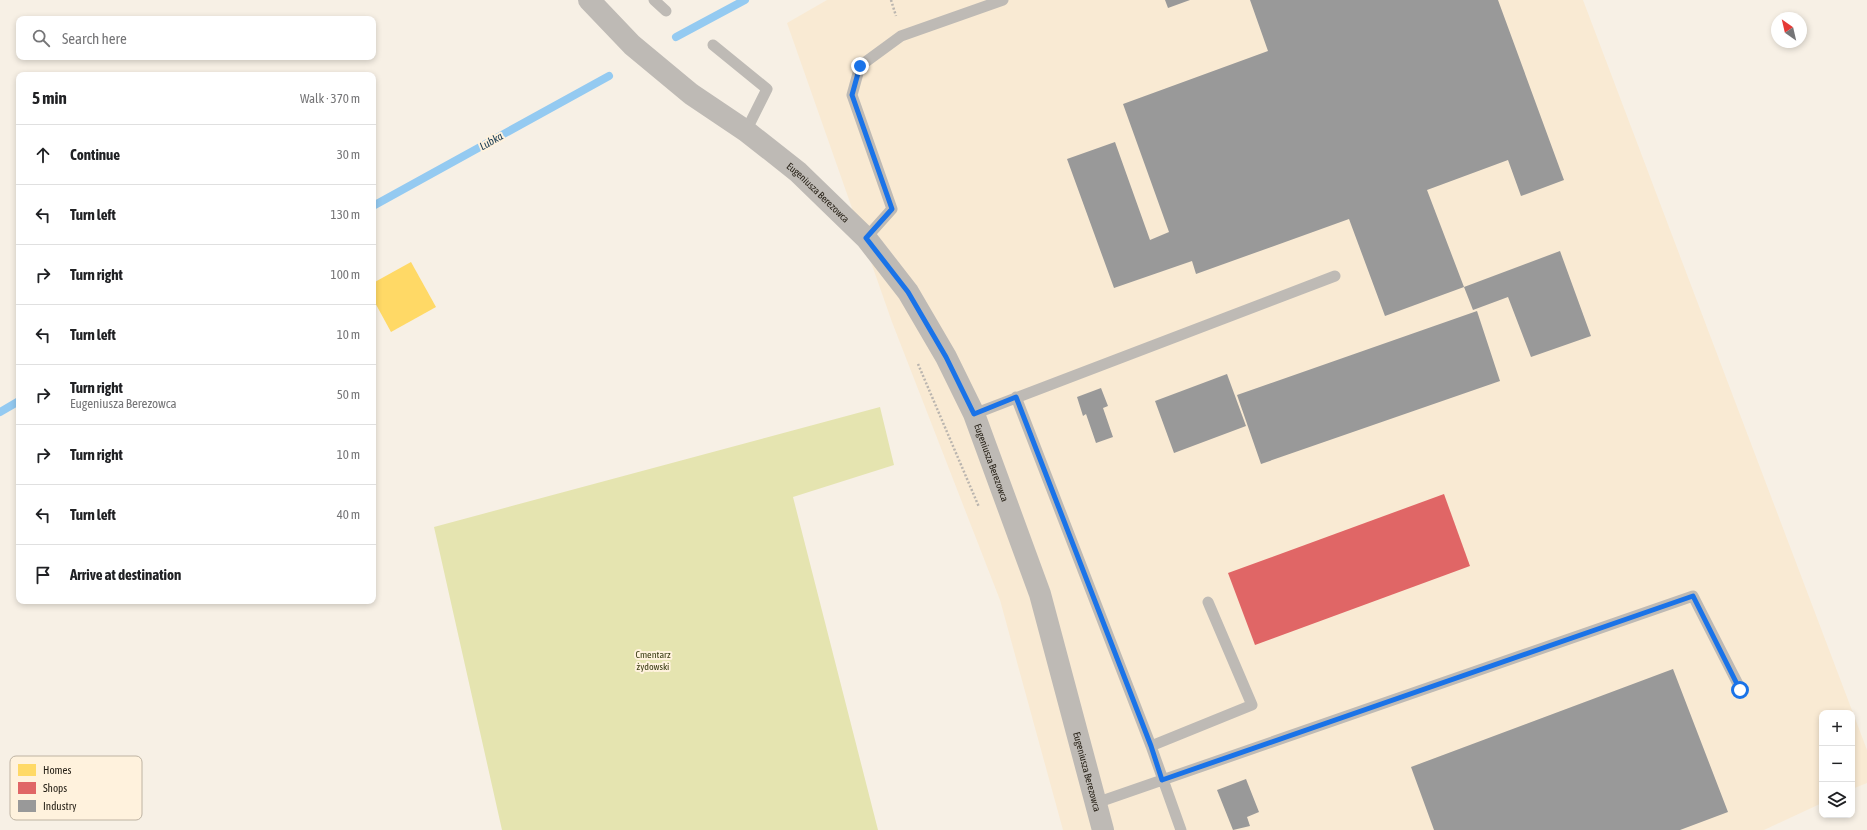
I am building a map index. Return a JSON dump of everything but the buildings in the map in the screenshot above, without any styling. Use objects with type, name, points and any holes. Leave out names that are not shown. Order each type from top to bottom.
[{"type":"street","name":"Eugeniusza Berezowca","points":[[588,0],[632,45],[691,94],[746,131],[798,172],[866,238],[908,292],[946,357],[974,414],[1040,594],[1103,830]]},
{"type":"lane","points":[[654,0],[666,11]]},
{"type":"lane","points":[[866,238],[892,209],[852,95],[860,66],[901,36],[1003,0]]},
{"type":"lane","points":[[713,45],[767,89],[746,131]]},
{"type":"lane","points":[[974,414],[1335,276]]},
{"type":"lane","points":[[1016,397],[1182,830]]},
{"type":"lane","points":[[1096,803],[1693,596],[1740,690]]},
{"type":"lane","points":[[1151,746],[1252,705],[1208,602]]},
{"type":"path","points":[[916,360],[982,514],[991,520],[999,522],[1011,516]]},
{"type":"shaded area","points":[[827,0],[1583,0],[1852,710],[1819,710],[1819,804],[1764,830],[1063,830],[1000,600],[892,322],[787,23]]},
{"type":"shaded area","points":[[1855,718],[1867,750],[1867,783],[1855,788]]},
{"type":"green space","name":"Cmentarz żydowski","points":[[880,407],[894,465],[793,497],[878,830],[502,830],[434,527]]},
{"type":"waterway","name":"Lubka","points":[[676,37],[745,0]]},
{"type":"waterway","name":"Lubka","points":[[376,204],[609,76]]},
{"type":"waterway","name":"Lubka","points":[[0,412],[16,403]]},
{"type":"route","points":[[860,66],[852,95],[892,209],[866,238],[908,292],[946,357],[974,414],[1016,397],[1151,746],[1162,780],[1693,596],[1740,690]]}]
